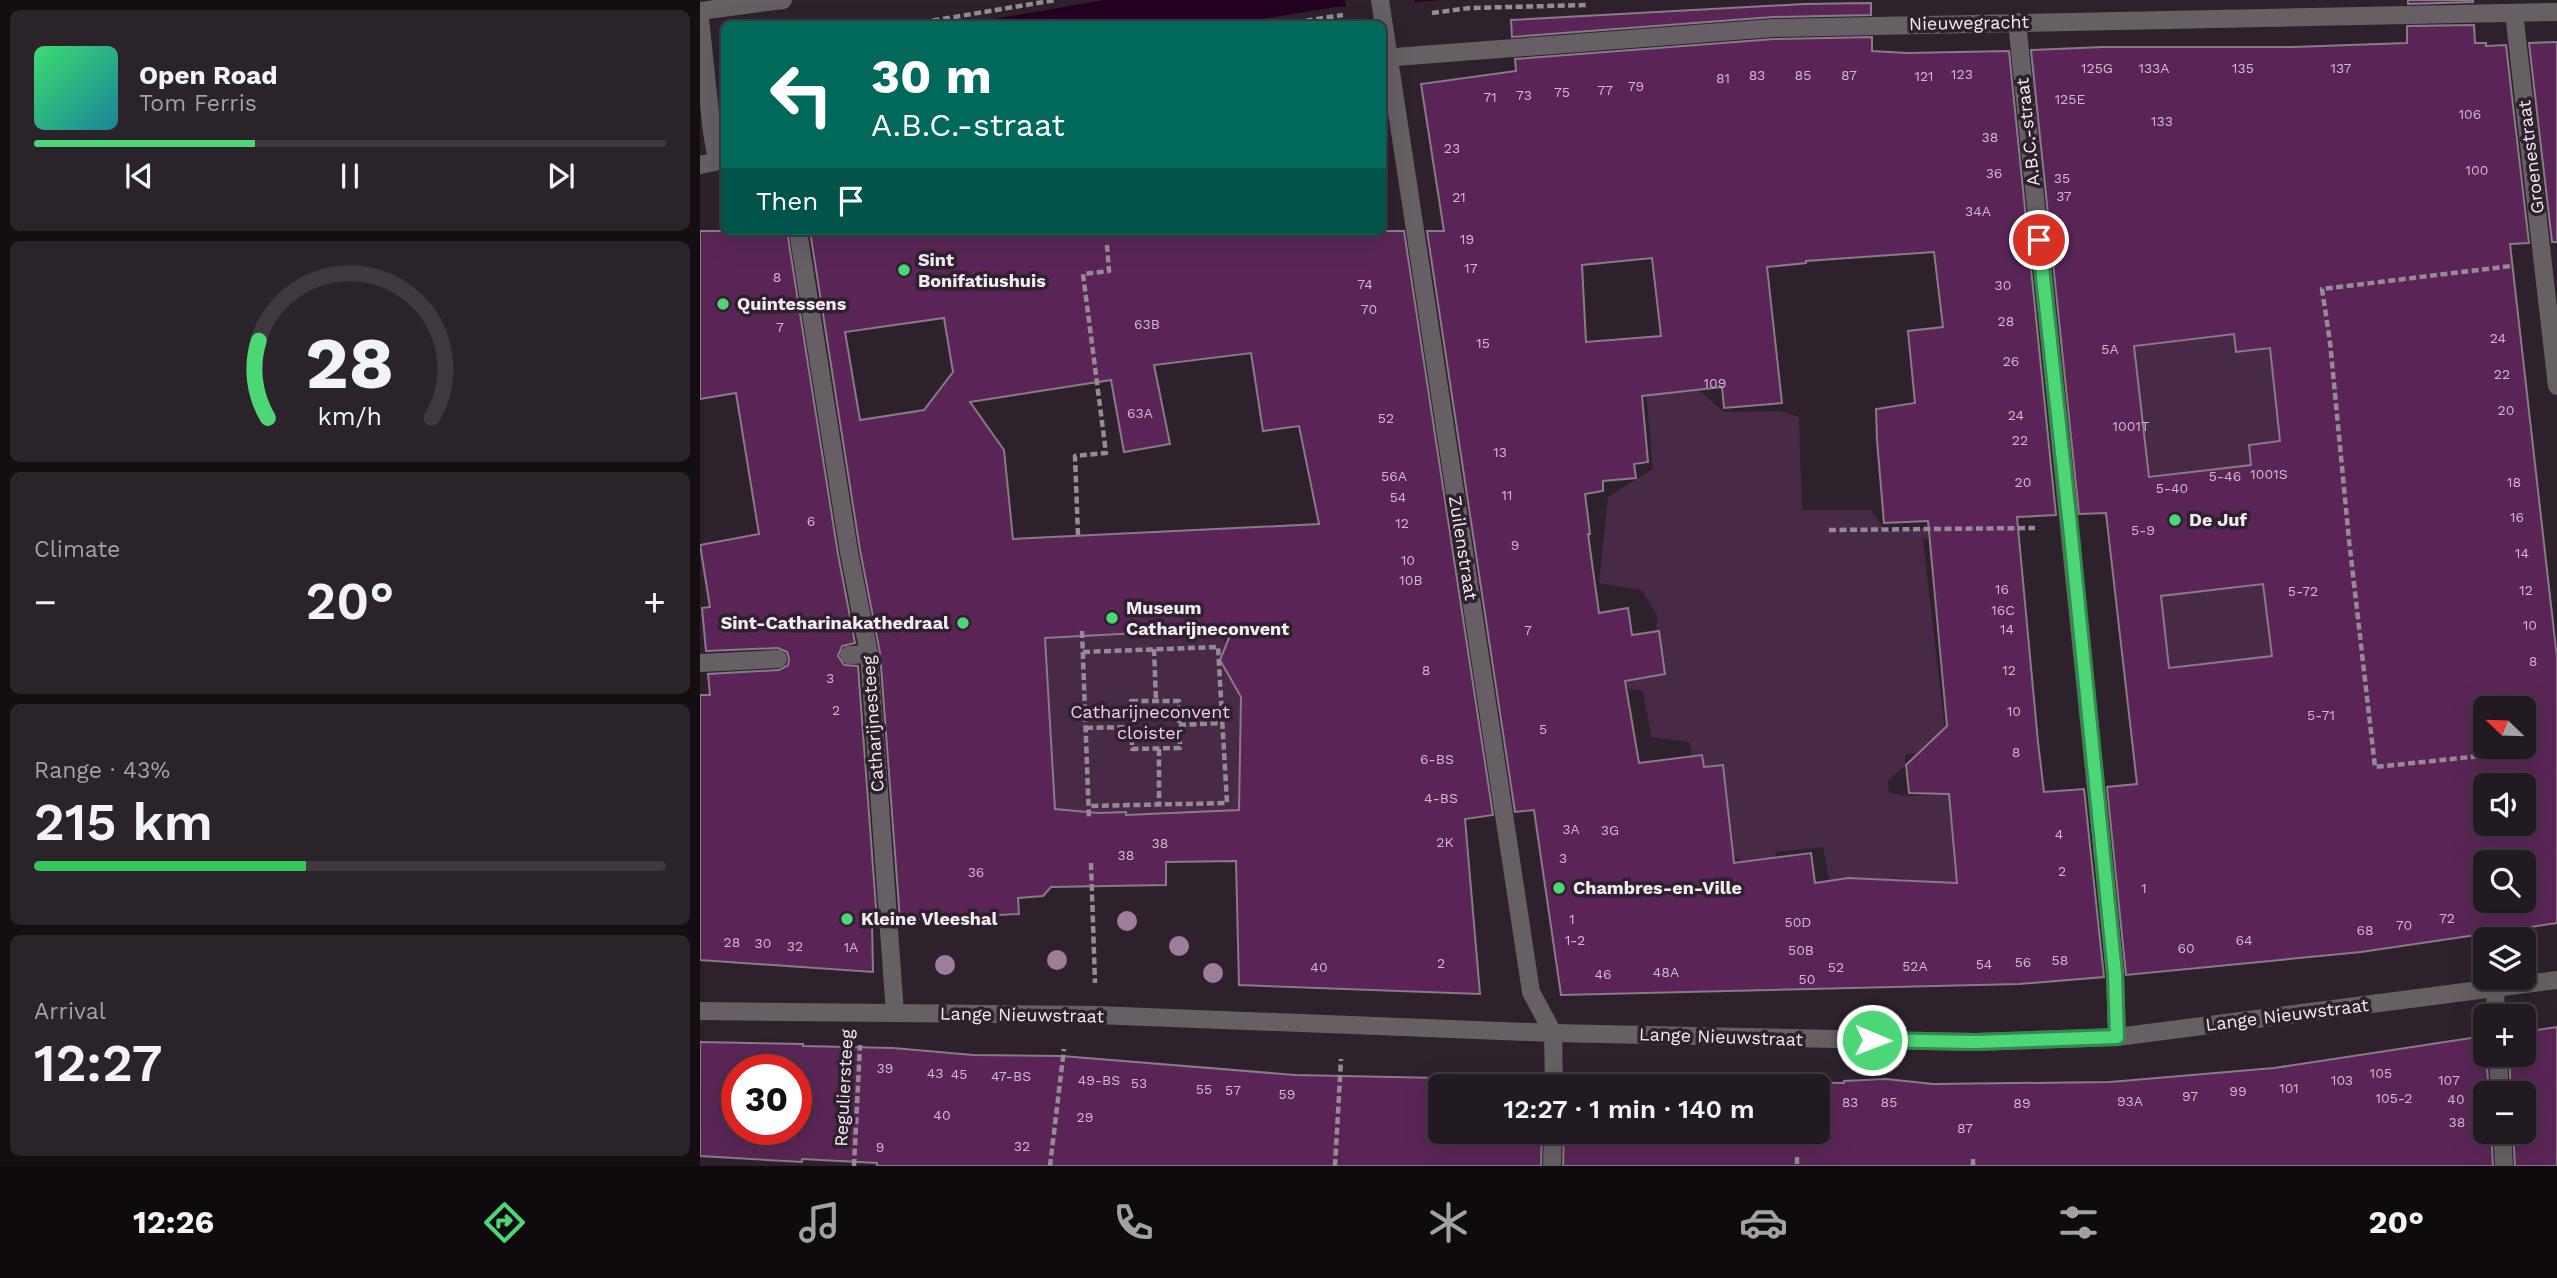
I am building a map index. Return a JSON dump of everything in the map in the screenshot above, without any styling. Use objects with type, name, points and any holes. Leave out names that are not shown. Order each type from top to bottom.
[{"type":"street","points":[[700,11],[783,0]]},
{"type":"street","name":"Zuilenstraat","points":[[1380,0],[1383,21]]},
{"type":"street","name":"Nieuwegracht","points":[[1386,58],[1773,28],[2557,12]]},
{"type":"street","name":"Groenestraat","points":[[2514,13],[2557,386]]},
{"type":"street","points":[[700,19],[714,162]]},
{"type":"street","name":"A.B.C.-straat","points":[[2017,22],[2115,974],[2117,1037]]},
{"type":"street","name":"Zuilenstraat","points":[[1386,64],[1531,992],[1553,1033]]},
{"type":"street","name":"Catharijnesteeg","points":[[799,235],[849,552],[869,654],[895,1013]]},
{"type":"street","points":[[849,655],[869,654]]},
{"type":"street","points":[[700,663],[778,659]]},
{"type":"street","name":"Lange Nieuwstraat","points":[[2536,983],[2557,980]]},
{"type":"street","name":"Lange Nieuwstraat","points":[[700,1011],[1068,1015],[1344,1023],[1553,1033],[1975,1042],[2117,1037],[2487,990]]},
{"type":"street","points":[[1553,1033],[1554,1074]]},
{"type":"street","points":[[1552,1166],[1553,1144]]},
{"type":"street","points":[[2503,1144],[2504,1166]]},
{"type":"path","points":[[930,21],[1056,0]]},
{"type":"path","points":[[1432,13],[1470,8],[1590,5]]},
{"type":"path","points":[[1304,21],[1341,15],[1341,21]]},
{"type":"path","points":[[1078,535],[1075,456],[1106,453],[1083,274],[1110,271],[1107,245]]},
{"type":"path","points":[[2473,757],[2375,767],[2348,540],[2330,342],[2322,289],[2543,262]]},
{"type":"path","points":[[1829,530],[2005,530],[2070,526]]},
{"type":"path","points":[[1082,631],[1089,819]]},
{"type":"path","points":[[1083,652],[1218,647],[1227,803],[1088,806]]},
{"type":"path","points":[[1154,649],[1156,701]]},
{"type":"path","points":[[1131,701],[1178,701],[1179,725],[1180,748],[1132,749],[1131,701]]},
{"type":"path","points":[[1179,725],[1222,723]]},
{"type":"path","points":[[1086,728],[1131,727]]},
{"type":"path","points":[[1159,749],[1159,804]]},
{"type":"path","points":[[1091,863],[1096,1016]]},
{"type":"path","name":"Reguliersteeg","points":[[854,1166],[862,1012]]},
{"type":"path","points":[[1050,1166],[1068,1015]]},
{"type":"path","points":[[1335,1166],[1344,1023]]},
{"type":"path","points":[[1797,1157],[1797,1166]]},
{"type":"path","points":[[1973,1158],[1973,1166]]},
{"type":"green space","points":[[2233,325],[2236,352],[2323,342],[2280,441],[2249,445],[2271,647],[2355,637],[2361,690],[2259,658],[2169,668],[2161,596],[2251,585],[2237,466],[2149,477],[2134,346],[2222,336]]},
{"type":"green space","points":[[1695,387],[1724,412],[1780,411],[1799,417],[1802,510],[1871,510],[1886,531],[1998,522],[1998,534],[1923,539],[1947,749],[1905,755],[1905,765],[1888,781],[1889,793],[1909,796],[1996,793],[1993,899],[1906,898],[1904,878],[1830,884],[1823,847],[1775,852],[1781,882],[1750,894],[1739,858],[1639,863],[1697,787],[1689,742],[1651,737],[1643,691],[1621,687],[1620,667],[1655,663],[1657,616],[1642,590],[1599,583],[1608,497],[1653,469],[1646,391]]},
{"type":"green space","name":"Catharijneconvent cloister","points":[[1227,623],[1224,642],[1229,646],[1222,656],[1224,669],[1227,668],[1243,693],[1238,693],[1238,697],[1243,697],[1240,740],[1250,818],[1169,813],[1148,819],[1148,814],[1143,813],[1143,819],[1126,819],[1126,813],[1056,820],[1045,633],[1068,632],[1069,637],[1072,637],[1166,632],[1165,626],[1196,629]]},
{"type":"shaded area","points":[[1104,0],[1443,0],[1335,7],[1249,21],[983,21]]},
{"type":"pier","points":[[1345,0],[1414,0],[1415,5],[1346,9]]},
{"type":"pier","points":[[700,62],[721,63],[721,112],[700,116]]},
{"type":"building","points":[[2408,0],[2473,0],[2473,2],[2408,4]]},
{"type":"building","points":[[1871,3],[1871,15],[1773,17],[1512,37],[1511,20],[1804,4]]},
{"type":"building","points":[[2474,25],[2475,43],[2486,43],[2486,46],[2506,45],[2529,243],[2510,244],[2557,658],[2557,923],[2530,927],[2473,927],[2473,935],[2361,952],[2126,975],[2107,787],[2137,784],[2106,513],[2079,514],[2031,50],[2407,43],[2407,26]],"holes":[[[2234,334],[2236,352],[2270,348],[2280,441],[2249,445],[2251,465],[2149,477],[2134,346]],[[2263,584],[2272,656],[2169,668],[2161,596]]]},
{"type":"building","points":[[1872,37],[1872,51],[1907,53],[2009,51],[2056,515],[2017,517],[2038,742],[2044,792],[2084,789],[2104,977],[2019,984],[1561,995],[1534,810],[1515,812],[1427,231],[1444,231],[1421,84],[1516,71],[1515,59],[1774,39]],"holes":[[[1934,252],[1943,327],[1908,331],[1915,403],[1876,409],[1877,440],[1884,523],[1928,521],[1947,726],[1906,765],[1909,793],[1949,794],[1957,883],[1848,878],[1815,883],[1811,853],[1734,863],[1723,765],[1704,767],[1702,755],[1639,763],[1625,681],[1665,674],[1659,631],[1632,635],[1628,608],[1599,613],[1585,494],[1603,491],[1603,481],[1636,478],[1634,464],[1648,462],[1642,396],[1722,387],[1724,408],[1782,403],[1767,267],[1806,261]],[[1652,258],[1661,336],[1586,342],[1582,265]]]},
{"type":"building","points":[[2557,42],[2557,242],[2552,242],[2529,43]]},
{"type":"building","points":[[700,231],[721,231],[721,235],[788,235],[838,554],[855,643],[842,646],[838,656],[844,665],[858,666],[877,921],[872,921],[873,972],[700,960],[700,695],[710,695],[708,674],[779,670],[788,665],[789,659],[787,652],[778,648],[706,651],[702,608],[710,607],[700,545],[759,534],[736,393],[700,399]]},
{"type":"building","points":[[1386,231],[1404,231],[1493,815],[1465,819],[1480,994],[1239,985],[1236,861],[1166,862],[1166,885],[1051,887],[1043,896],[1018,898],[1019,914],[900,920],[880,653],[860,550],[811,235],[1386,235]],"holes":[[[944,318],[953,372],[924,410],[860,420],[845,332]],[[1251,353],[1263,431],[1299,426],[1319,524],[1013,539],[1004,450],[970,402],[1111,380],[1124,452],[1170,444],[1154,365]],[[1233,628],[1220,660],[1241,697],[1239,810],[1126,815],[1126,812],[1098,813],[1055,809],[1045,638]]]},
{"type":"building","points":[[2557,1027],[2557,1166],[2515,1166],[2514,1144],[2536,1144],[2536,1081],[2510,1081],[2510,1067],[2536,1067],[2536,1030]]},
{"type":"building","points":[[2473,1038],[2473,1067],[2487,1067],[2488,1081],[2473,1081],[2473,1144],[2492,1144],[2493,1166],[1563,1166],[1564,1144],[1830,1144],[1830,1083],[1886,1079],[1933,1084],[2110,1082],[2274,1068]]},
{"type":"building","points":[[700,1042],[893,1048],[973,1055],[1062,1056],[1295,1075],[1428,1078],[1428,1144],[1542,1144],[1541,1166],[877,1166],[877,1163],[802,1159],[802,1162],[700,1156]]},
{"type":"place","name":"Sint Bonifatiushuis","points":[[904,270]]},
{"type":"place","name":"Quintessens","points":[[723,304]]},
{"type":"place","name":"De Juf","points":[[2175,520]]},
{"type":"place","name":"Museum Catharijneconvent","points":[[1112,618]]},
{"type":"place","name":"Sint-Catharinakathedraal","points":[[963,623]]},
{"type":"place","name":"Chambres-en-Ville","points":[[1559,888]]},
{"type":"place","name":"Kleine Vleeshal","points":[[847,919]]},
{"type":"route","points":[[1872,1040],[1975,1042],[2117,1037],[2115,974],[2039,240]]}]
